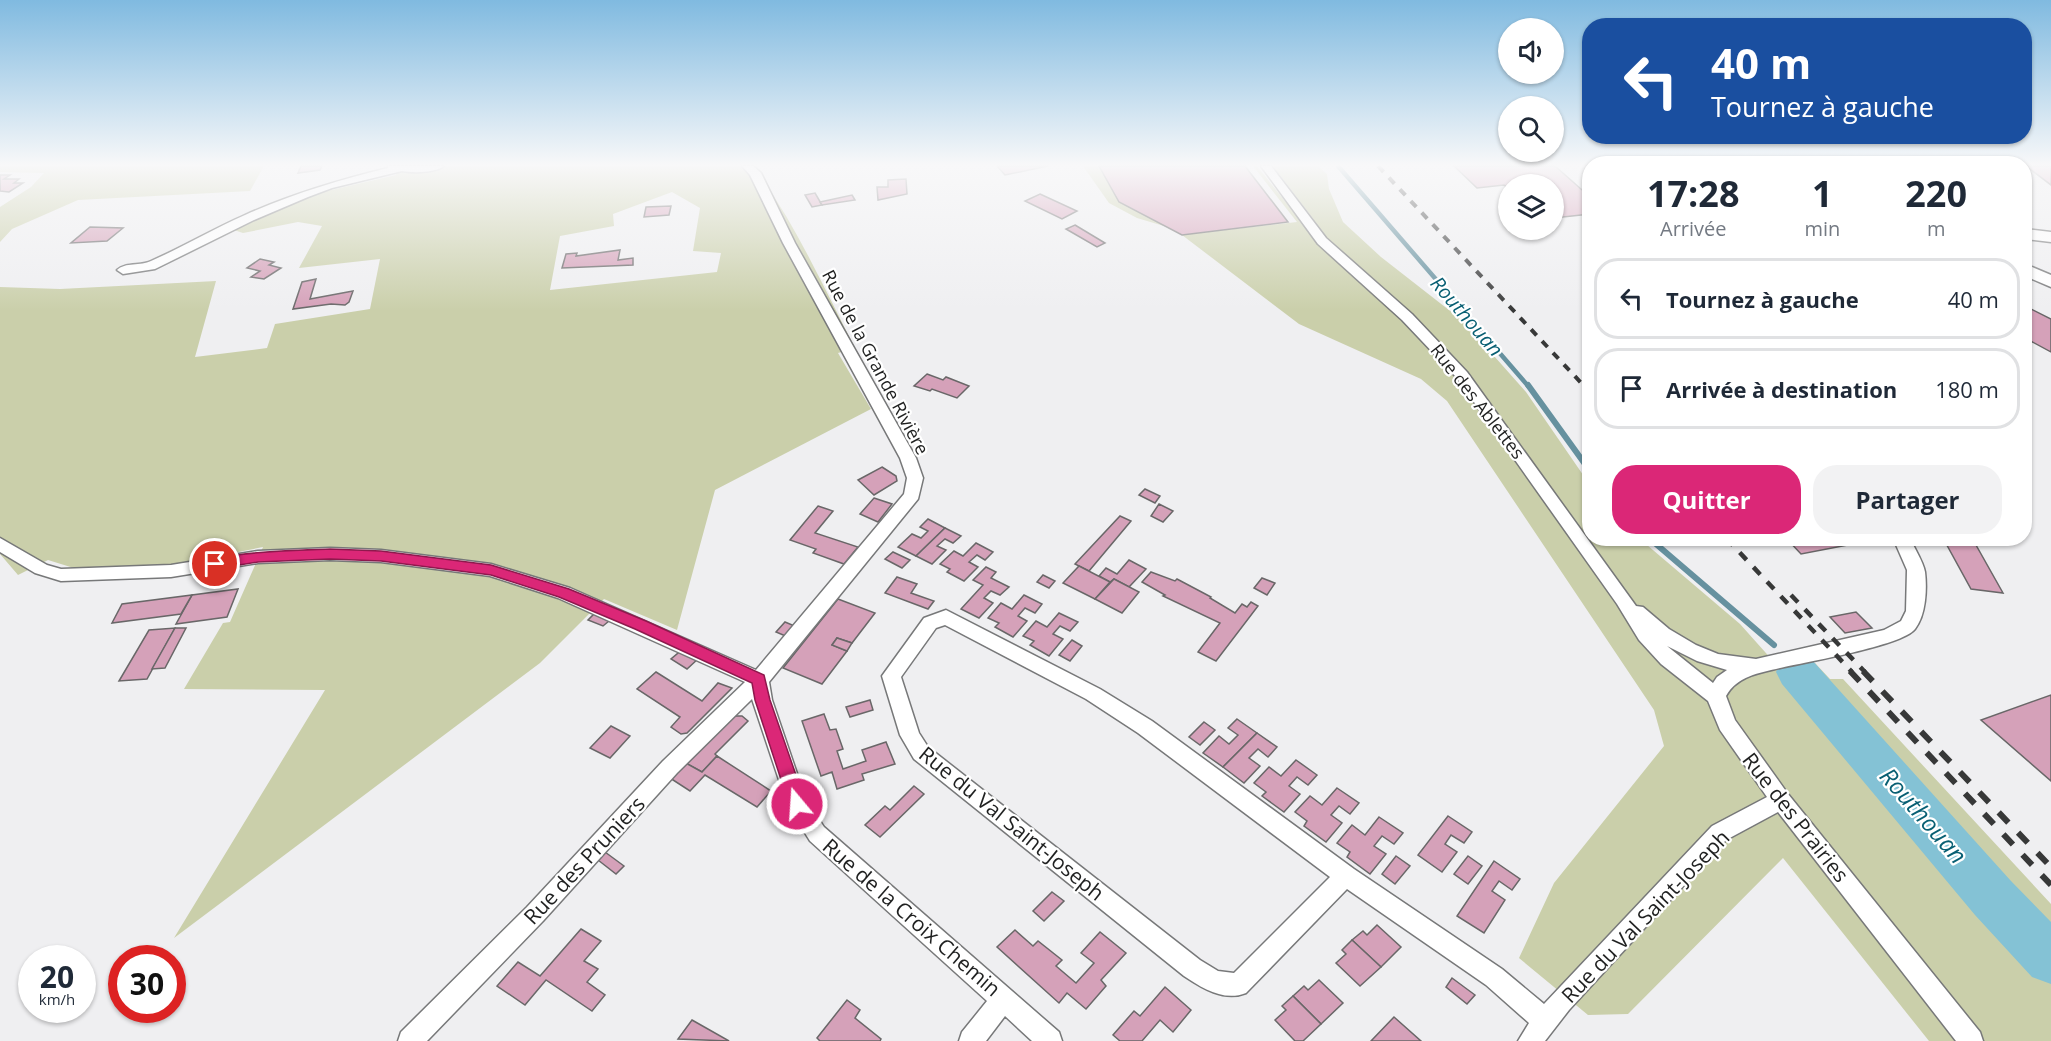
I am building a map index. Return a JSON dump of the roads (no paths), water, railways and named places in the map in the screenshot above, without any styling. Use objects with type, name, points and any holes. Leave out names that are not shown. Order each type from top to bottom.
[{"type":"street","points":[[123,270],[151,266],[256,215]]},
{"type":"street","name":"Rue de la Grande Rivière","points":[[759,680],[912,495],[915,478],[908,458],[775,215]]},
{"type":"street","name":"Rue des Ablettes","points":[[1303,215],[1322,241],[1434,343],[1462,375],[1582,542]]},
{"type":"street","points":[[2032,235],[2051,237]]},
{"type":"street","points":[[2032,272],[2051,282]]},
{"type":"street","points":[[0,544],[41,569],[61,575],[171,571],[258,557],[330,554],[381,556],[491,570],[564,593],[759,680]]},
{"type":"street","name":"Rue des Ablettes","points":[[1585,546],[1623,599],[1645,635],[1668,659],[1716,696]]},
{"type":"street","points":[[1716,696],[1724,682],[1735,674],[1762,665],[1888,636],[1908,626],[1915,611],[1916,570],[1905,546]]},
{"type":"street","name":"Rue des Ablettes","points":[[1623,599],[1665,635],[1683,648],[1704,658],[1729,665],[1762,665]]},
{"type":"street","name":"Rue du Val Saint-Joseph","points":[[1346,876],[1238,985],[1215,982],[1192,968],[921,753],[910,735],[891,676],[930,623],[946,617],[1093,694],[1145,727],[1346,876],[1494,977],[1547,1022]]},
{"type":"street","name":"Rue de la Croix Chemin","points":[[759,680],[762,700],[797,804],[817,834],[1050,1041]]},
{"type":"street","name":"Rue des Pruniers","points":[[410,1041],[535,915],[670,767],[759,680]]},
{"type":"street","name":"Rue des Prairies","points":[[1716,696],[1720,710],[1731,731],[1781,800],[1971,1041]]},
{"type":"street","name":"Rue du Val Saint-Joseph","points":[[1530,1041],[1561,1002],[1719,833],[1781,800]]},
{"type":"street","points":[[971,1041],[1004,998]]},
{"type":"waterway","name":"Routhouan","points":[[1380,215],[1529,387]]},
{"type":"waterway","name":"Routhouan","points":[[1528,385],[1582,460]]},
{"type":"waterway","name":"Routhouan","points":[[1658,546],[1774,645]]},
{"type":"waterway","name":"Routhouan","points":[[1797,672],[1993,898],[2051,959]]},
{"type":"railway","points":[[1424,215],[1582,384]]},
{"type":"railway","points":[[1734,546],[1852,672]]},
{"type":"railway","points":[[1791,595],[1865,672]]},
{"type":"railway","points":[[1850,671],[2051,885]]},
{"type":"railway","points":[[1863,671],[2051,867]]}]
